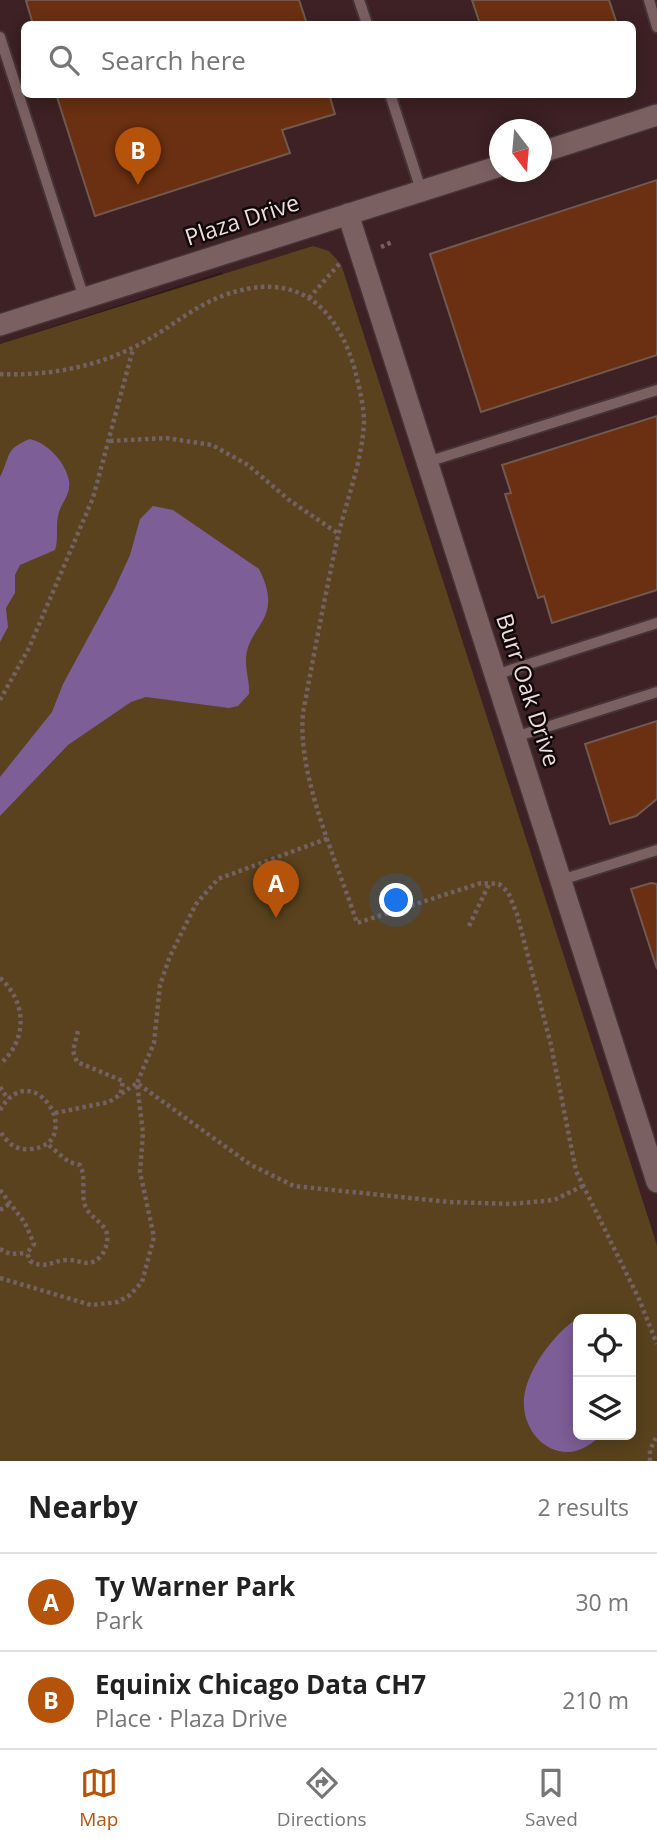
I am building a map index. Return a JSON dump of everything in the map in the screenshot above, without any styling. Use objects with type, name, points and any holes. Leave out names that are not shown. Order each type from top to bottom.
[{"type":"street","points":[[552,148],[657,115]]},
{"type":"street","name":"Plaza Drive","points":[[0,325],[489,169]]},
{"type":"street","name":"Burr Oak Drive","points":[[348,214],[657,1182]]},
{"type":"lane","points":[[359,0],[366,21]]},
{"type":"lane","points":[[649,0],[657,27]]},
{"type":"lane","points":[[0,37],[84,298]]},
{"type":"lane","points":[[391,98],[421,190]]},
{"type":"lane","points":[[428,462],[657,390]]},
{"type":"lane","points":[[495,675],[657,623]]},
{"type":"lane","points":[[516,737],[657,692]]},
{"type":"lane","points":[[561,880],[657,850]]},
{"type":"path","points":[[0,374],[39,375],[68,370],[133,348],[192,309],[241,290],[265,285],[285,288],[320,305],[334,321],[349,352],[360,389],[364,420],[362,443],[339,534],[301,736],[305,764],[357,923],[490,882],[499,884],[508,892],[517,914],[554,1058],[576,1171],[639,1298],[657,1344]]},
{"type":"path","points":[[0,700],[29,648],[93,498],[133,348]]},
{"type":"path","points":[[110,441],[166,438],[212,445],[248,465],[289,500],[339,534]]},
{"type":"path","points":[[55,1113],[120,1098],[137,1083],[154,1043],[163,972],[207,888],[229,873],[329,838]]},
{"type":"path","points":[[469,926],[490,882]]},
{"type":"path","points":[[0,978],[13,992],[20,1009],[22,1026],[17,1043],[0,1064]]},
{"type":"path","points":[[78,1031],[73,1051],[77,1062],[123,1080],[120,1098]]},
{"type":"path","points":[[137,1083],[251,1165],[293,1186],[449,1202],[511,1204],[554,1200],[583,1186]]},
{"type":"path","points":[[0,1278],[90,1305],[118,1302],[130,1295],[142,1282],[154,1237],[140,1172],[143,1133],[137,1083]]},
{"type":"path","points":[[0,1087],[8,1099]]},
{"type":"path","points":[[0,1110],[8,1099],[26,1091],[39,1094],[49,1102],[55,1113],[55,1126],[46,1143],[29,1150],[15,1147],[0,1130]]},
{"type":"path","points":[[27,1253],[30,1261],[38,1266],[66,1260],[89,1263],[98,1259],[107,1244],[105,1229],[88,1211],[84,1201],[84,1174],[80,1166],[69,1162],[46,1143]]},
{"type":"path","points":[[0,1190],[32,1235],[34,1244],[27,1253],[10,1254],[0,1250]]},
{"type":"path","points":[[0,1210],[11,1203]]},
{"type":"path","points":[[650,1461],[650,1450],[657,1436]]},
{"type":"shaded area","points":[[0,0],[657,0],[657,1245],[485,717],[222,272],[0,344]]},
{"type":"shaded area","points":[[313,246],[329,251],[341,264],[657,1245],[657,1461],[0,1461],[0,344]]},
{"type":"shaded area","points":[[30,439],[49,449],[60,461],[67,474],[69,490],[60,508],[55,550],[20,565],[15,575],[15,593],[6,608],[8,627],[0,642],[0,477],[12,450]]},
{"type":"shaded area","points":[[153,506],[173,510],[259,569],[268,601],[262,622],[247,650],[249,694],[238,706],[229,708],[146,697],[131,702],[68,745],[0,816],[0,777],[52,712],[63,684],[130,555],[140,519]]},
{"type":"shaded area","points":[[573,1322],[573,1440],[596,1440],[569,1452],[552,1449],[538,1438],[528,1423],[524,1406],[528,1381],[534,1368],[551,1343]]},
{"type":"building","points":[[299,0],[306,21],[32,21],[26,1]]},
{"type":"building","points":[[472,0],[609,0],[616,21],[479,21]]},
{"type":"building","points":[[57,98],[330,98],[335,114],[282,130],[290,153],[95,216]]},
{"type":"building","points":[[657,180],[657,355],[481,412],[430,254]]},
{"type":"building","points":[[657,416],[657,590],[552,623],[544,596],[538,598],[505,494],[511,493],[502,465]]},
{"type":"building","points":[[657,721],[657,799],[636,816],[610,824],[585,744]]},
{"type":"building","points":[[651,883],[657,884],[657,969],[631,889]]},
{"type":"place","name":"Equinix Chicago Data CH7","points":[[138,185]]},
{"type":"place","name":"Ty Warner Park","points":[[276,918]]}]
